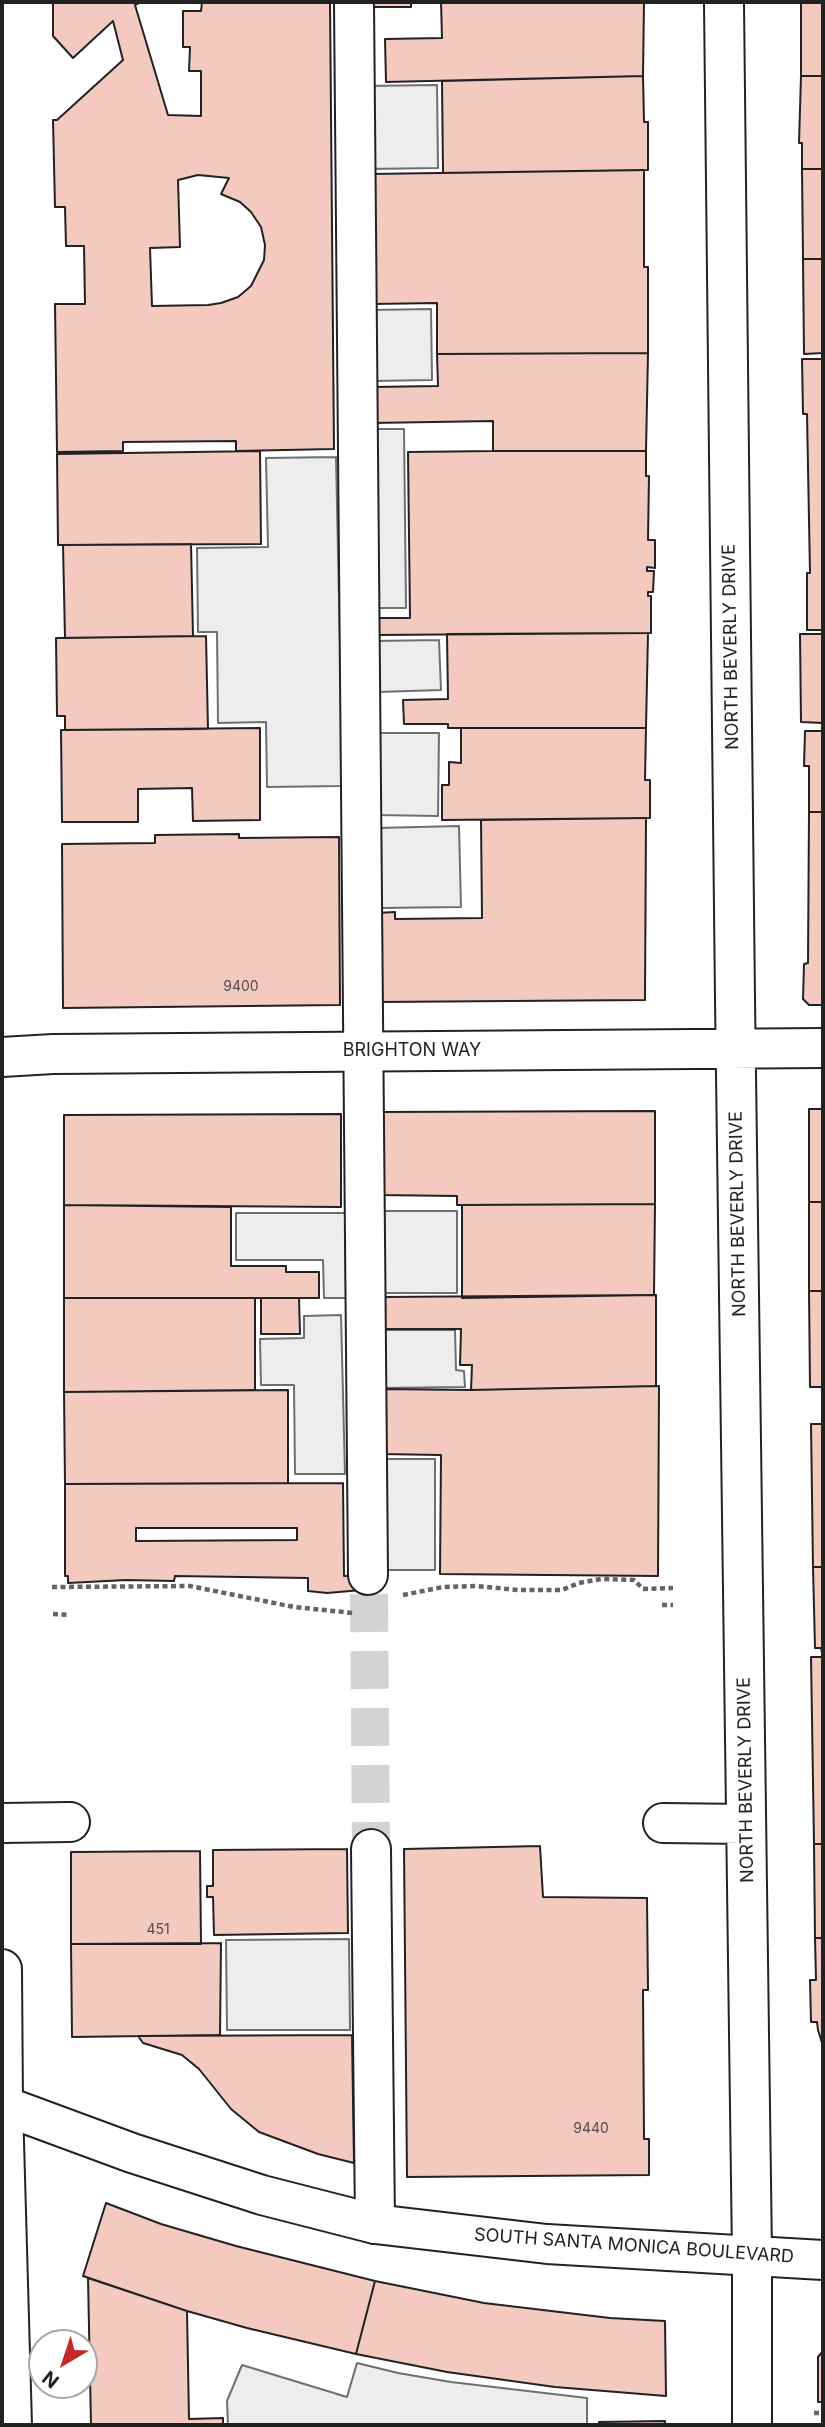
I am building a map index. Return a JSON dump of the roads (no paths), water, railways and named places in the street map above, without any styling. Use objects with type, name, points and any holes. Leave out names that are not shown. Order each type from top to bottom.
[{"type":"street","points":[[354,2],[364,1051],[373,1594]]},
{"type":"street","name":"NORTH BEVERLY DRIVE","points":[[724,2],[752,2425]]},
{"type":"street","name":"BRIGHTON WAY","points":[[2,1057],[53,1054],[823,1048]]},
{"type":"street","points":[[2,1823],[70,1822]]},
{"type":"street","points":[[663,1823],[746,1824]]},
{"type":"street","points":[[371,1849],[375,2224]]},
{"type":"street","points":[[2,1969],[2,2105],[12,2425]]},
{"type":"street","name":"SOUTH SANTA MONICA BOULEVARD","points":[[2,2105],[145,2158],[262,2194],[375,2224],[547,2244],[823,2260]]},
{"type":"tunnel","points":[[369,1594],[371,1849]]}]
